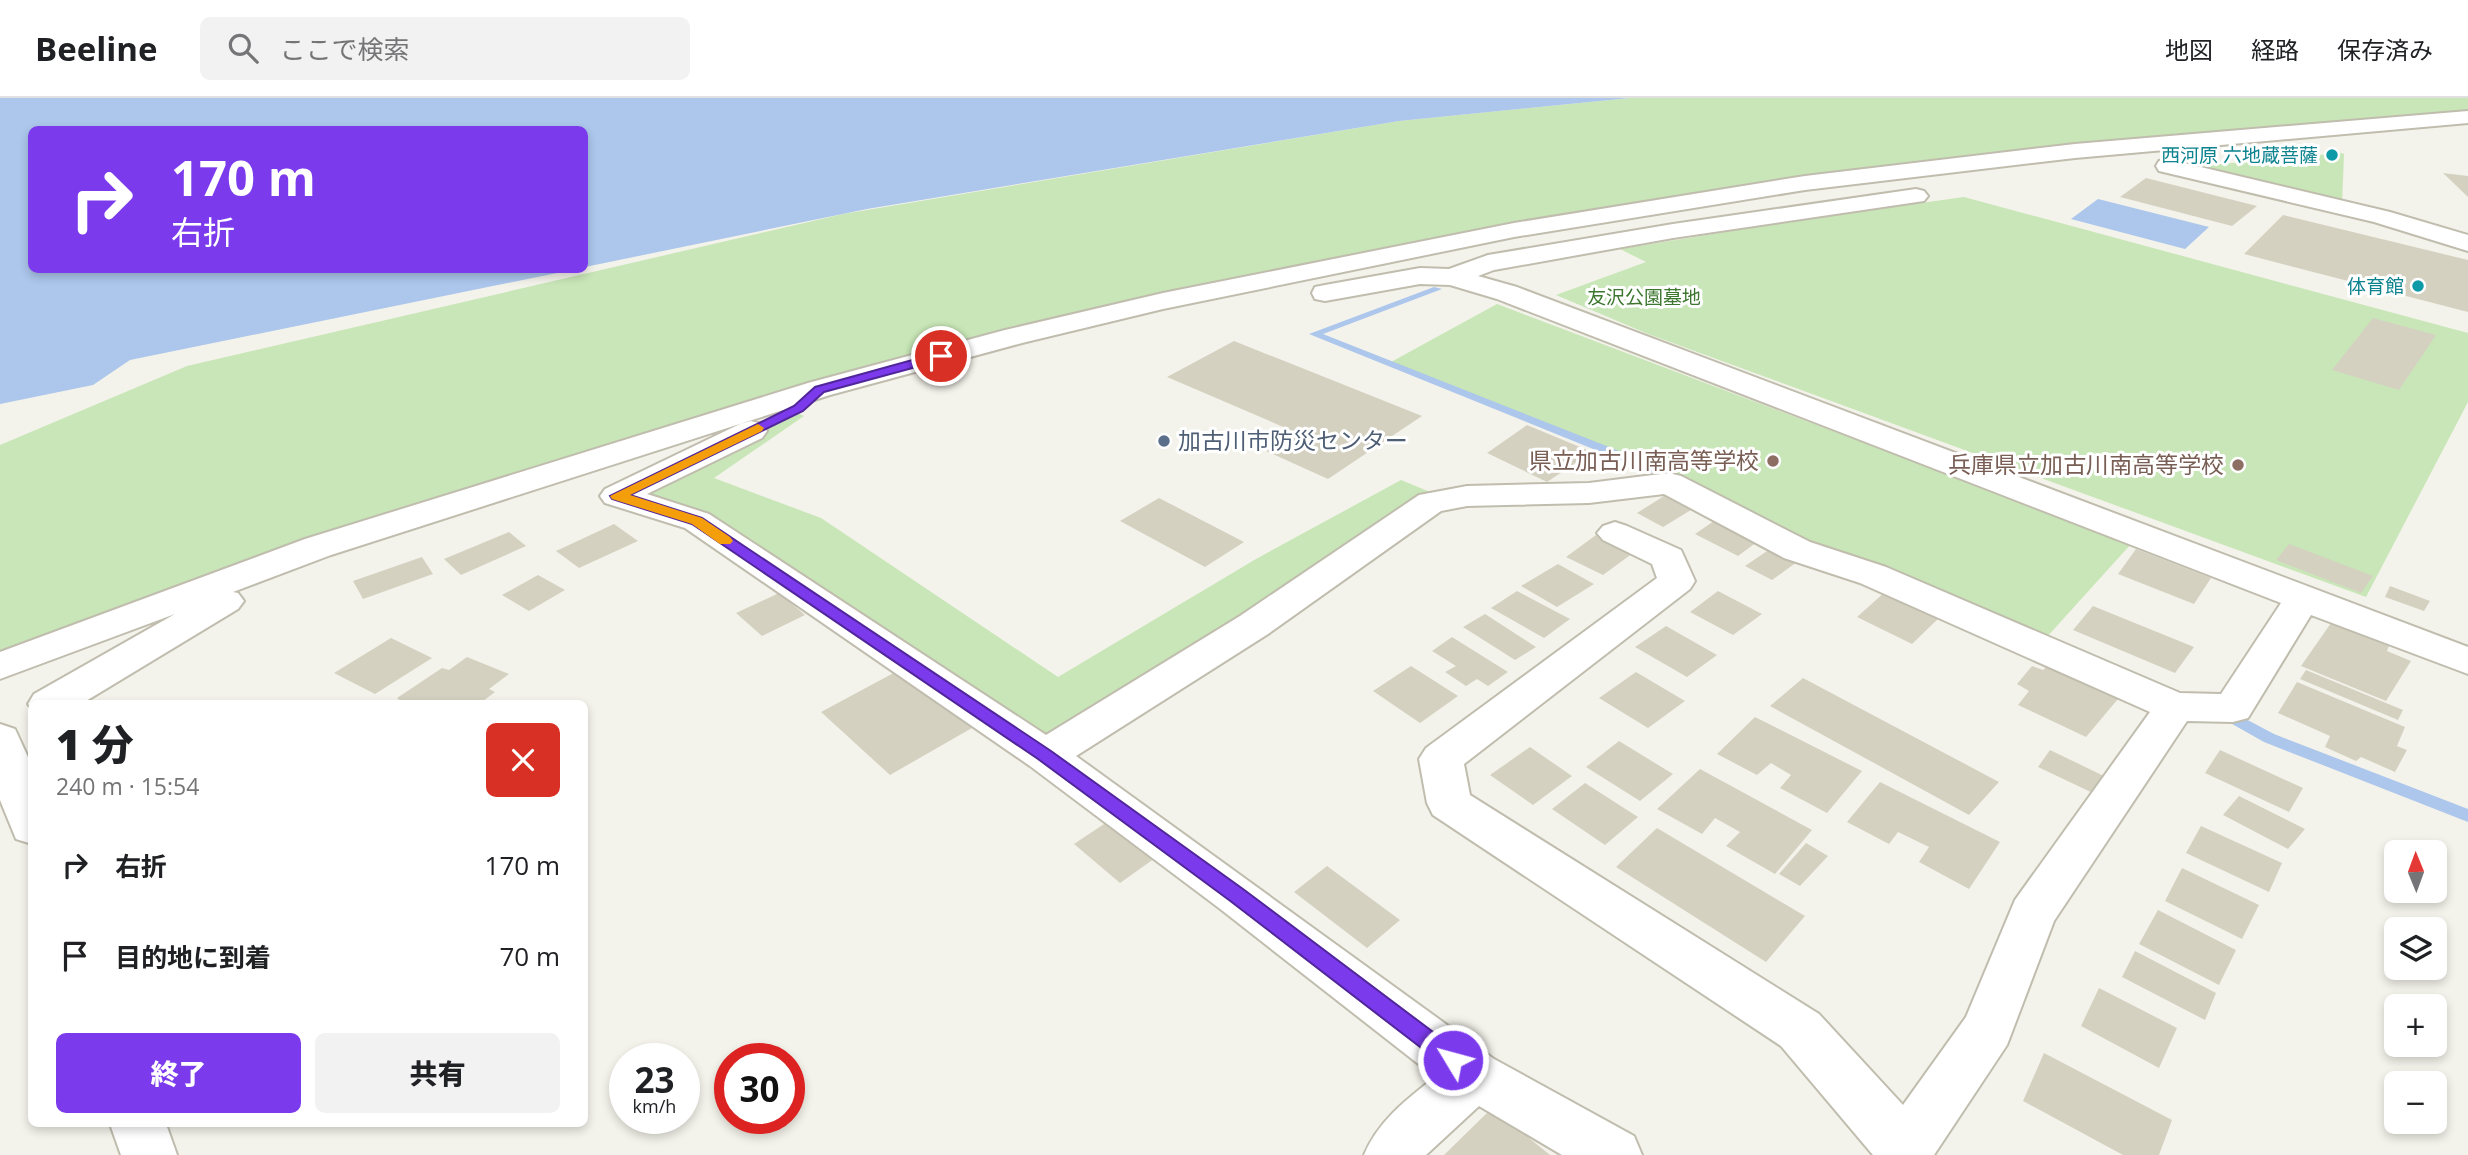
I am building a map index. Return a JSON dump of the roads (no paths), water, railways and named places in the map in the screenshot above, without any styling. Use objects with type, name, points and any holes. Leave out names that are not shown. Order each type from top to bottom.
[{"type":"street","points":[[0,666],[318,547],[819,389],[1014,336],[1176,298],[1501,232],[1805,183],[2075,151],[2468,117]]},
{"type":"street","points":[[2141,169],[2235,160]]},
{"type":"street","points":[[2167,166],[2381,217],[2468,243]]},
{"type":"street","points":[[1452,277],[1488,263],[1660,233],[1943,192]]},
{"type":"street","points":[[1014,336],[1086,333],[1420,276],[1452,277],[1507,293],[2468,661]]},
{"type":"street","points":[[819,389],[798,408],[617,496],[697,521],[1045,755],[1236,894],[1475,1076],[1615,1155]]},
{"type":"street","points":[[1045,755],[1254,625],[1431,502],[1467,496],[1589,492],[1669,484],[1797,550],[1873,575],[2175,708],[2233,708],[2303,598]]},
{"type":"street","points":[[1615,533],[1668,558],[1677,581],[1441,759],[1449,803],[1800,1030],[1903,1152],[1988,1029],[2032,914],[2175,708]]},
{"type":"street","points":[[55,700],[318,547]]},
{"type":"street","points":[[0,732],[28,715]]},
{"type":"street","points":[[0,739],[28,816]]},
{"type":"street","points":[[1392,1155],[1411,1131],[1475,1076]]},
{"type":"street","points":[[139,1127],[149,1155]]},
{"type":"water","points":[[0,98],[1630,98],[1399,121],[867,209],[588,266],[588,126],[28,126],[28,273],[557,273],[130,360],[93,385],[0,404]]},
{"type":"water","points":[[2098,199],[2209,227],[2185,249],[2071,219]]},
{"type":"waterway","points":[[1437,289],[1314,334],[1681,480]]},
{"type":"waterway","points":[[2223,712],[2269,738],[2468,816]]},
{"type":"place","name":"西河原 六地蔵菩薩","points":[[2332,155]]},
{"type":"place","name":"体育館","points":[[2418,286]]},
{"type":"place","name":"加古川市防災センター","points":[[1164,441]]},
{"type":"place","name":"県立加古川南高等学校","points":[[1773,461]]},
{"type":"place","name":"兵庫県立加古川南高等学校","points":[[2238,465]]},
{"type":"park label","name":"友沢公園墓地","points":[[1644,297]]}]
